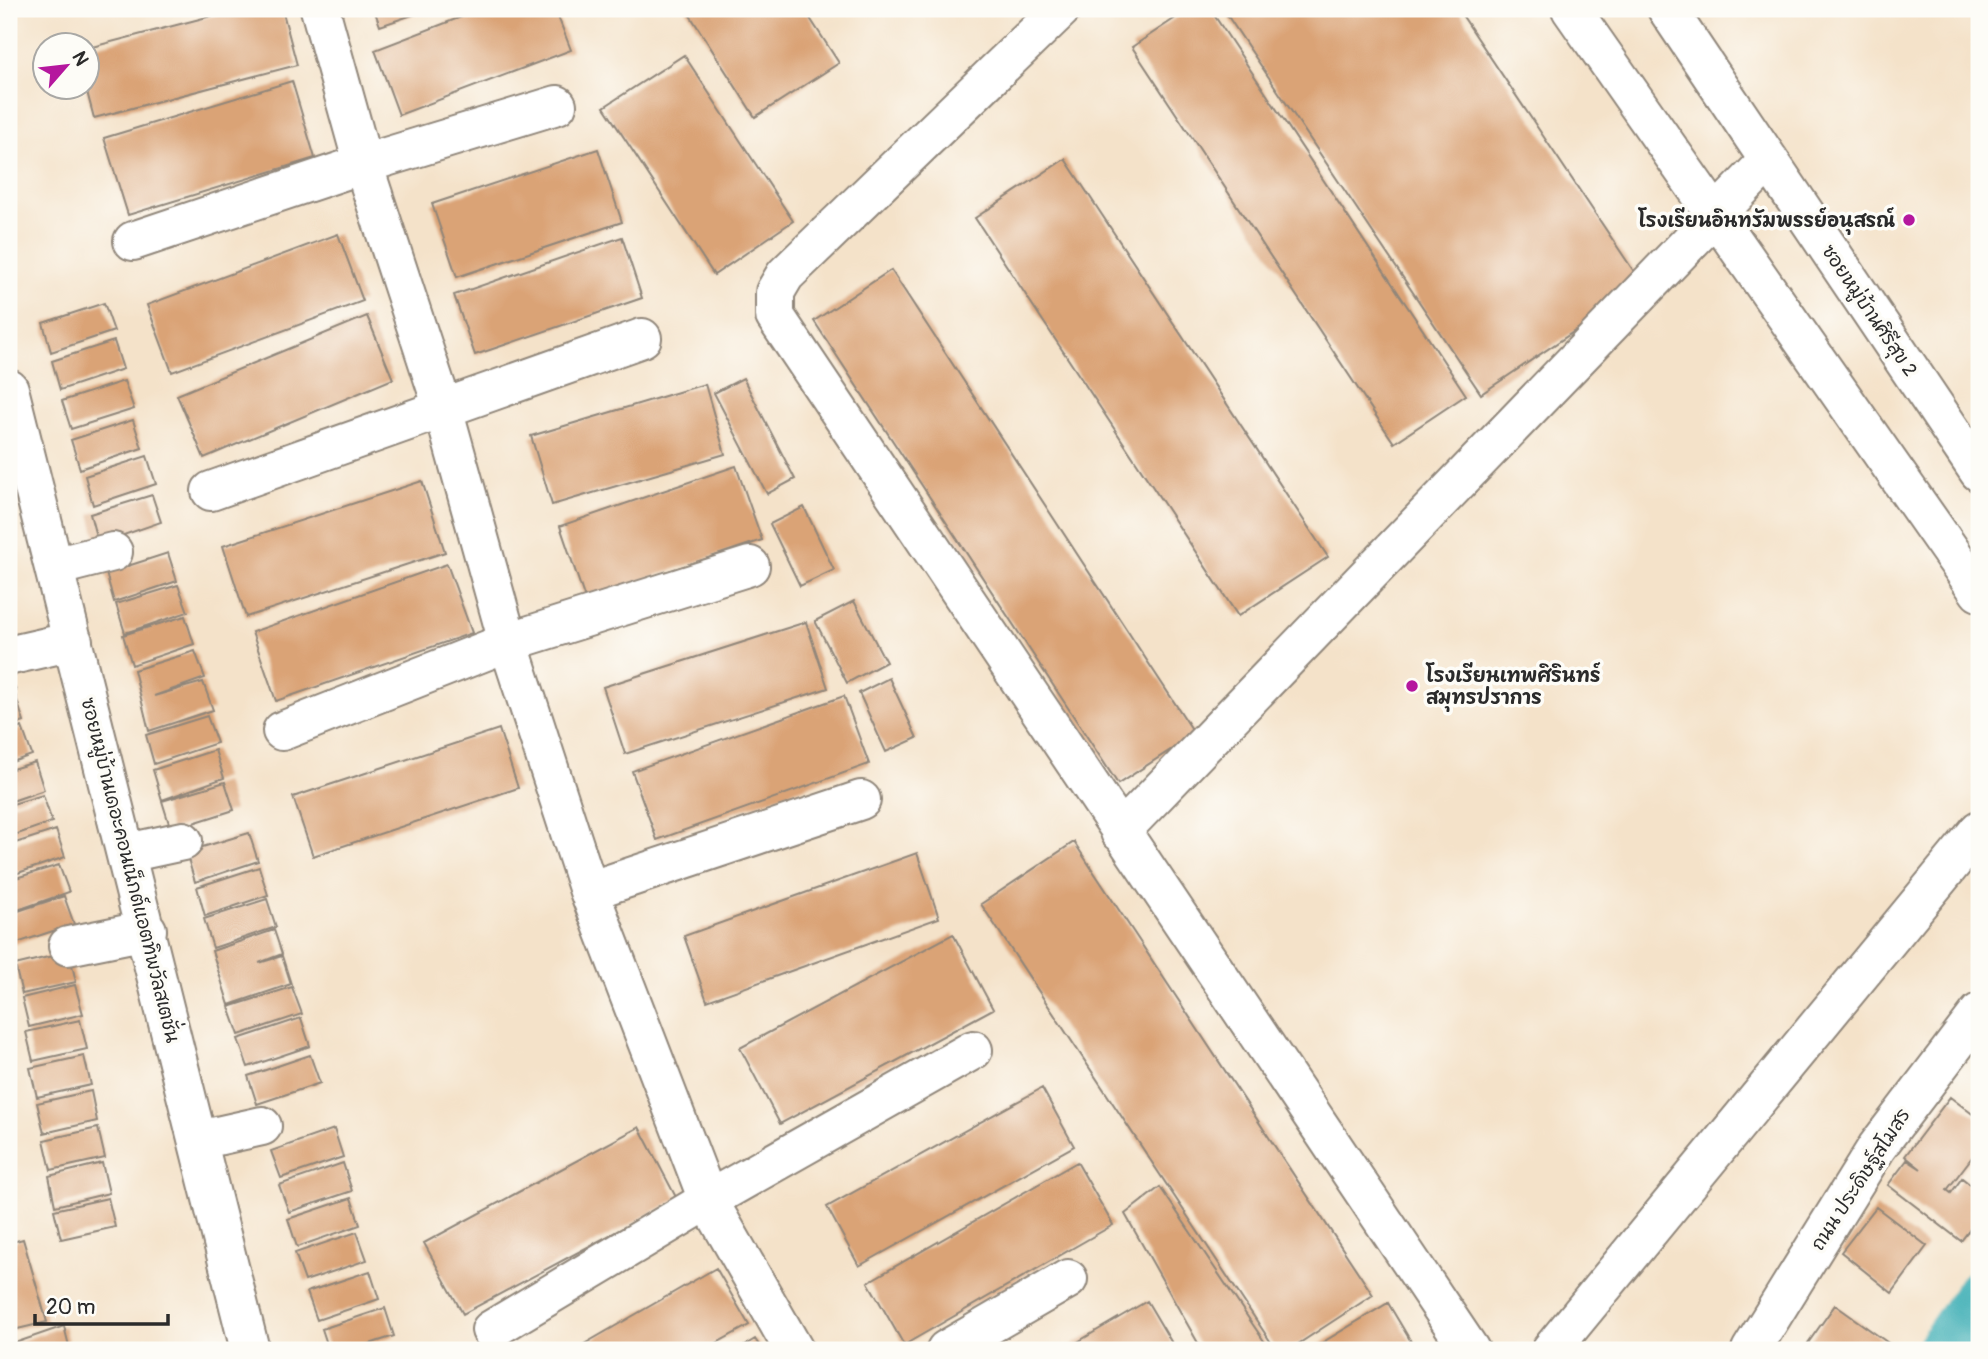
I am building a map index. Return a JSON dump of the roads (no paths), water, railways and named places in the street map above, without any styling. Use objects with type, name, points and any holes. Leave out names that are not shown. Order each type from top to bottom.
[{"type":"street","points":[[320,9],[363,164],[443,408],[508,642],[589,891],[708,1200],[794,1350]]},
{"type":"street","points":[[1061,9],[785,275],[775,292],[775,316],[1471,1350]]},
{"type":"street","points":[[1571,9],[1979,593]]},
{"type":"street","name":"ซอยหมู่บ้านศิรีสุข 2","points":[[1667,9],[1979,472]]},
{"type":"street","points":[[133,241],[363,164],[556,105]]},
{"type":"street","points":[[1120,832],[1769,160]]},
{"type":"street","points":[[211,491],[642,338]]},
{"type":"street","name":"ซอยหมู่บ้านเดอะคอนเน็กต์แอตทิพวัลสเตชั่น","points":[[9,390],[147,930],[250,1350]]},
{"type":"street","points":[[54,567],[113,552]]},
{"type":"street","points":[[282,731],[508,642],[750,566]]},
{"type":"street","points":[[12,655],[73,640]]},
{"type":"street","points":[[589,891],[860,800]]},
{"type":"street","points":[[1550,1350],[1979,830]]},
{"type":"street","points":[[127,853],[183,841]]},
{"type":"street","points":[[68,946],[147,930]]},
{"type":"street","name":"ถนน ประดิษฐ์สโมสร","points":[[1751,1350],[1877,1147],[1979,1013]]},
{"type":"street","points":[[491,1330],[708,1200],[974,1050]]},
{"type":"street","points":[[199,1140],[262,1126]]},
{"type":"street","points":[[946,1350],[1068,1279]]},
{"type":"waterway","points":[[1939,1350],[1979,1292]]},
{"type":"place","name":"โรงเรียนอินทรัมพรรย์อนุสรณ์","points":[[1909,220]]},
{"type":"place","name":"โรงเรียนเทพศิรินทร์ สมุทรปราการ","points":[[1412,686]]}]
